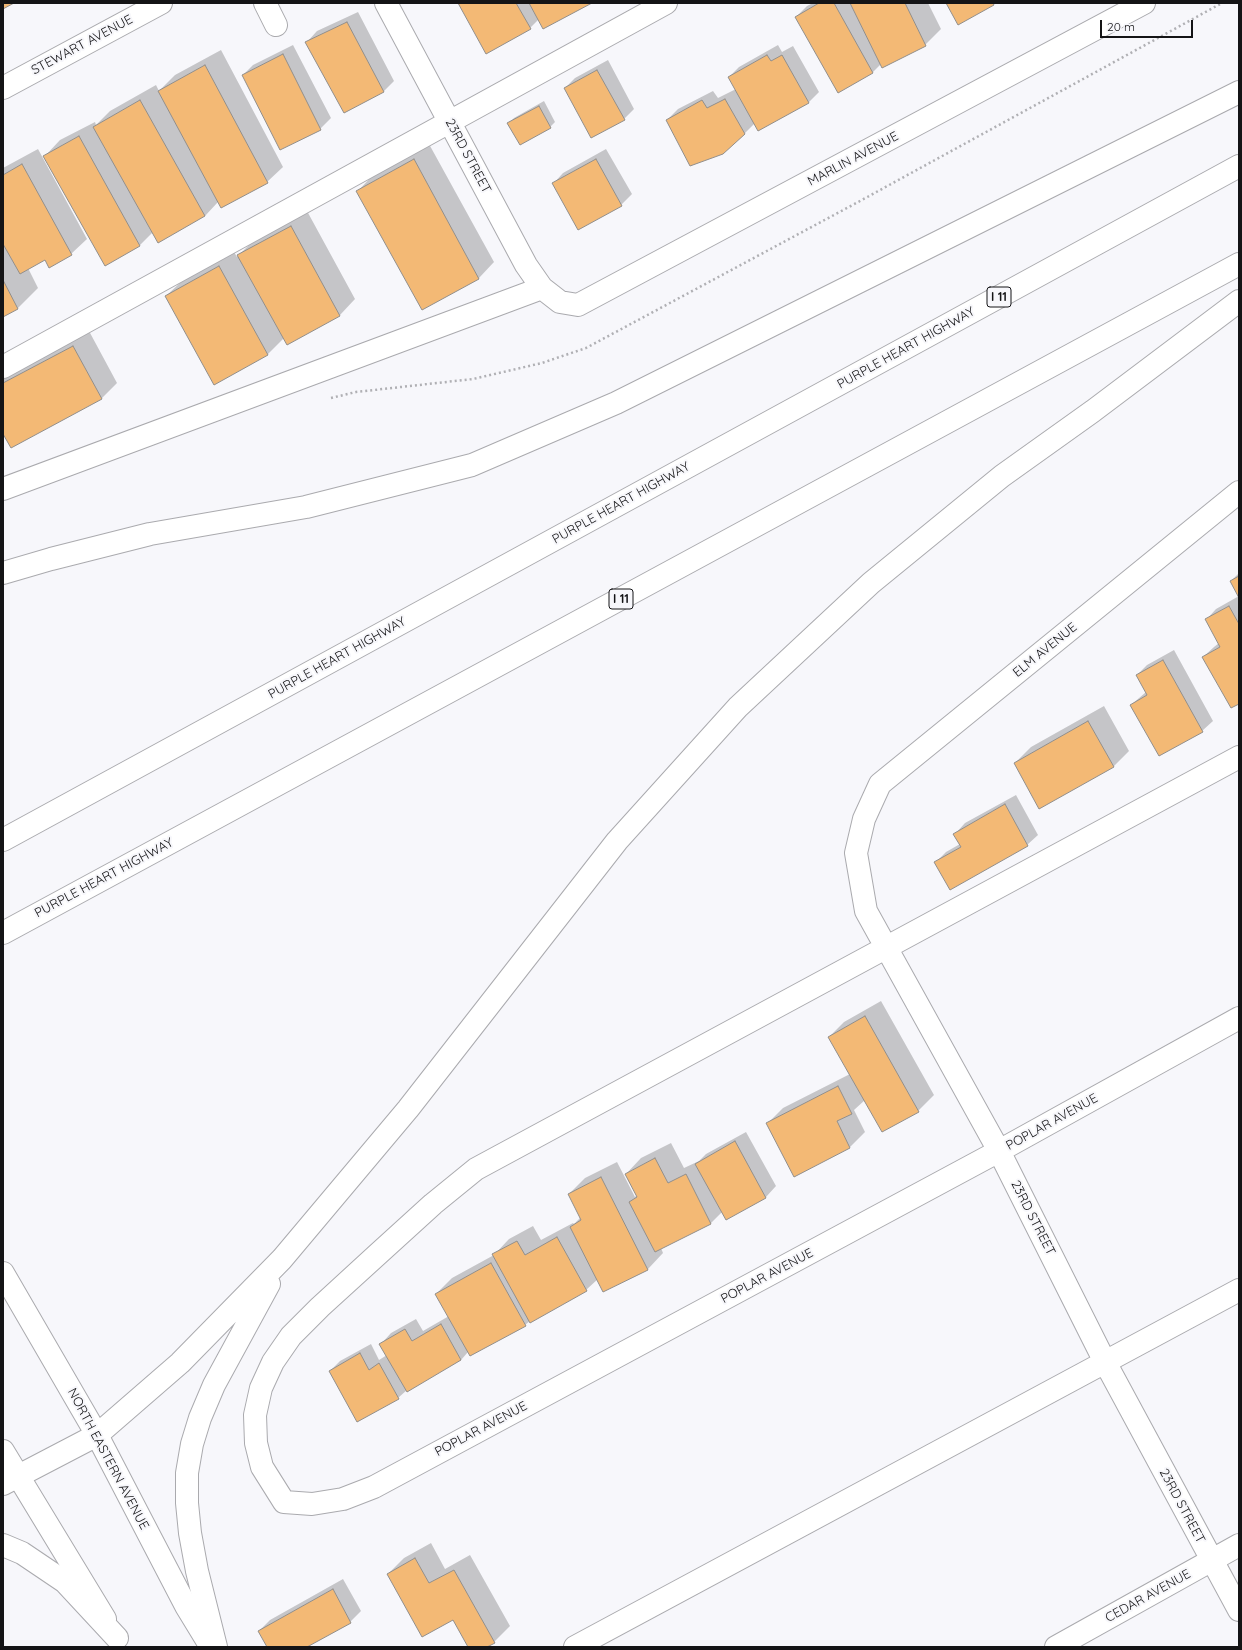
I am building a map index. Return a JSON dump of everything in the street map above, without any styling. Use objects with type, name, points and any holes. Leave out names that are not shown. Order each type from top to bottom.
[{"type":"main road","name":"STEWART AVENUE","points":[[3,88],[161,3]]},
{"type":"main road","points":[[265,3],[276,25]]},
{"type":"main road","name":"23RD STREET","points":[[386,3],[526,265],[542,288],[560,302]]},
{"type":"main road","points":[[3,367],[666,3]]},
{"type":"main road","name":"MARLIN AVENUE","points":[[560,302],[578,305],[1144,3]]},
{"type":"main road","points":[[3,573],[51,559],[150,534],[306,507],[472,464],[616,402],[1239,92]]},
{"type":"main road","name":"PURPLE HEART HIGHWAY","points":[[3,840],[1239,166]]},
{"type":"main road","name":"PURPLE HEART HIGHWAY","points":[[3,933],[1239,264]]},
{"type":"main road","points":[[3,489],[542,288]]},
{"type":"main road","points":[[11,1480],[97,1435],[180,1363],[282,1259],[408,1109],[617,841],[738,707],[871,583],[1002,476],[1093,411],[1239,301]]},
{"type":"main road","name":"ELM AVENUE","points":[[864,819],[880,784],[1239,492]]},
{"type":"main road","points":[[3,587],[51,559]]},
{"type":"main road","points":[[886,949],[1239,757]]},
{"type":"main road","name":"23RD STREET","points":[[864,819],[856,853],[866,911],[999,1151],[1105,1362],[1239,1610]]},
{"type":"main road","name":"POPLAR AVENUE","points":[[886,949],[476,1169],[433,1204],[320,1307],[291,1336],[273,1362],[261,1388],[255,1415],[256,1443],[262,1467],[284,1502],[312,1504],[335,1500],[374,1487],[999,1151],[1239,1018]]},
{"type":"main road","points":[[216,1647],[197,1571],[186,1503],[191,1452],[200,1418],[214,1384],[282,1259]]},
{"type":"main road","name":"NORTH EASTERN AVENUE","points":[[3,1273],[97,1435],[186,1606],[210,1647]]},
{"type":"main road","points":[[575,1647],[1239,1290]]},
{"type":"main road","points":[[3,1450],[11,1480],[120,1642]]},
{"type":"main road","points":[[3,1545],[22,1553],[65,1582],[120,1642]]},
{"type":"main road","name":"CEDAR AVENUE","points":[[1056,1647],[1239,1545]]},
{"type":"building","points":[[3,3],[14,3],[3,9]]},
{"type":"building","points":[[458,3],[516,3],[531,29],[486,54]]},
{"type":"building","points":[[529,3],[592,3],[543,29]]},
{"type":"building","points":[[819,3],[834,3],[873,73],[838,93],[795,17]]},
{"type":"building","points":[[850,3],[905,3],[926,46],[882,68]]},
{"type":"building","points":[[946,3],[993,3],[994,5],[958,25]]},
{"type":"building","points":[[347,22],[384,92],[344,113],[305,42]]},
{"type":"building","points":[[283,54],[321,130],[280,150],[242,75]]},
{"type":"building","points":[[767,55],[771,61],[782,55],[809,103],[758,131],[728,77]]},
{"type":"building","points":[[205,65],[268,183],[221,208],[158,91]]},
{"type":"building","points":[[597,70],[625,120],[591,138],[564,88]]},
{"type":"building","points":[[725,99],[745,134],[723,154],[690,166],[666,120],[702,100],[707,108]]},
{"type":"building","points":[[140,100],[205,216],[158,243],[93,127]]},
{"type":"building","points":[[539,106],[551,128],[520,145],[507,123]]},
{"type":"building","points":[[79,136],[140,246],[105,266],[43,156]]},
{"type":"building","points":[[414,159],[479,279],[422,310],[356,191]]},
{"type":"building","points":[[596,159],[622,206],[578,230],[552,183]]},
{"type":"building","points":[[22,164],[72,255],[49,268],[45,260],[20,274],[3,244],[3,175]]},
{"type":"building","points":[[291,226],[340,316],[287,345],[237,255]]},
{"type":"building","points":[[219,266],[268,355],[214,385],[165,296]]},
{"type":"building","points":[[3,280],[18,309],[3,317]]},
{"type":"building","points":[[73,346],[102,399],[11,448],[3,434],[3,383]]},
{"type":"building","points":[[1239,576],[1239,598],[1230,581]]},
{"type":"building","points":[[1229,606],[1239,624],[1239,704],[1231,708],[1202,657],[1220,647],[1205,619]]},
{"type":"building","points":[[1163,660],[1203,732],[1159,756],[1130,705],[1147,695],[1136,675]]},
{"type":"building","points":[[1088,721],[1114,767],[1039,809],[1014,763]]},
{"type":"building","points":[[1005,804],[1028,846],[950,890],[934,862],[961,847],[953,834]]},
{"type":"building","points":[[865,1016],[919,1112],[882,1132],[828,1037]]},
{"type":"building","points":[[838,1086],[852,1114],[837,1121],[850,1148],[794,1177],[766,1123]]},
{"type":"building","points":[[735,1141],[766,1198],[726,1220],[695,1164]]},
{"type":"building","points":[[655,1158],[668,1183],[686,1174],[711,1224],[655,1252],[629,1202],[637,1197],[625,1174]]},
{"type":"building","points":[[601,1177],[648,1270],[603,1292],[570,1227],[581,1220],[568,1194]]},
{"type":"building","points":[[557,1237],[587,1291],[530,1323],[492,1254],[517,1241],[525,1255]]},
{"type":"building","points":[[491,1263],[526,1326],[470,1356],[435,1294]]},
{"type":"building","points":[[441,1324],[461,1360],[407,1392],[379,1344],[405,1329],[412,1341]]},
{"type":"building","points":[[360,1353],[369,1370],[379,1363],[399,1399],[357,1422],[329,1371]]},
{"type":"building","points":[[415,1558],[429,1583],[454,1570],[495,1643],[487,1647],[468,1647],[453,1620],[422,1637],[387,1574]]},
{"type":"building","points":[[333,1589],[351,1623],[307,1647],[267,1647],[258,1631]]}]
